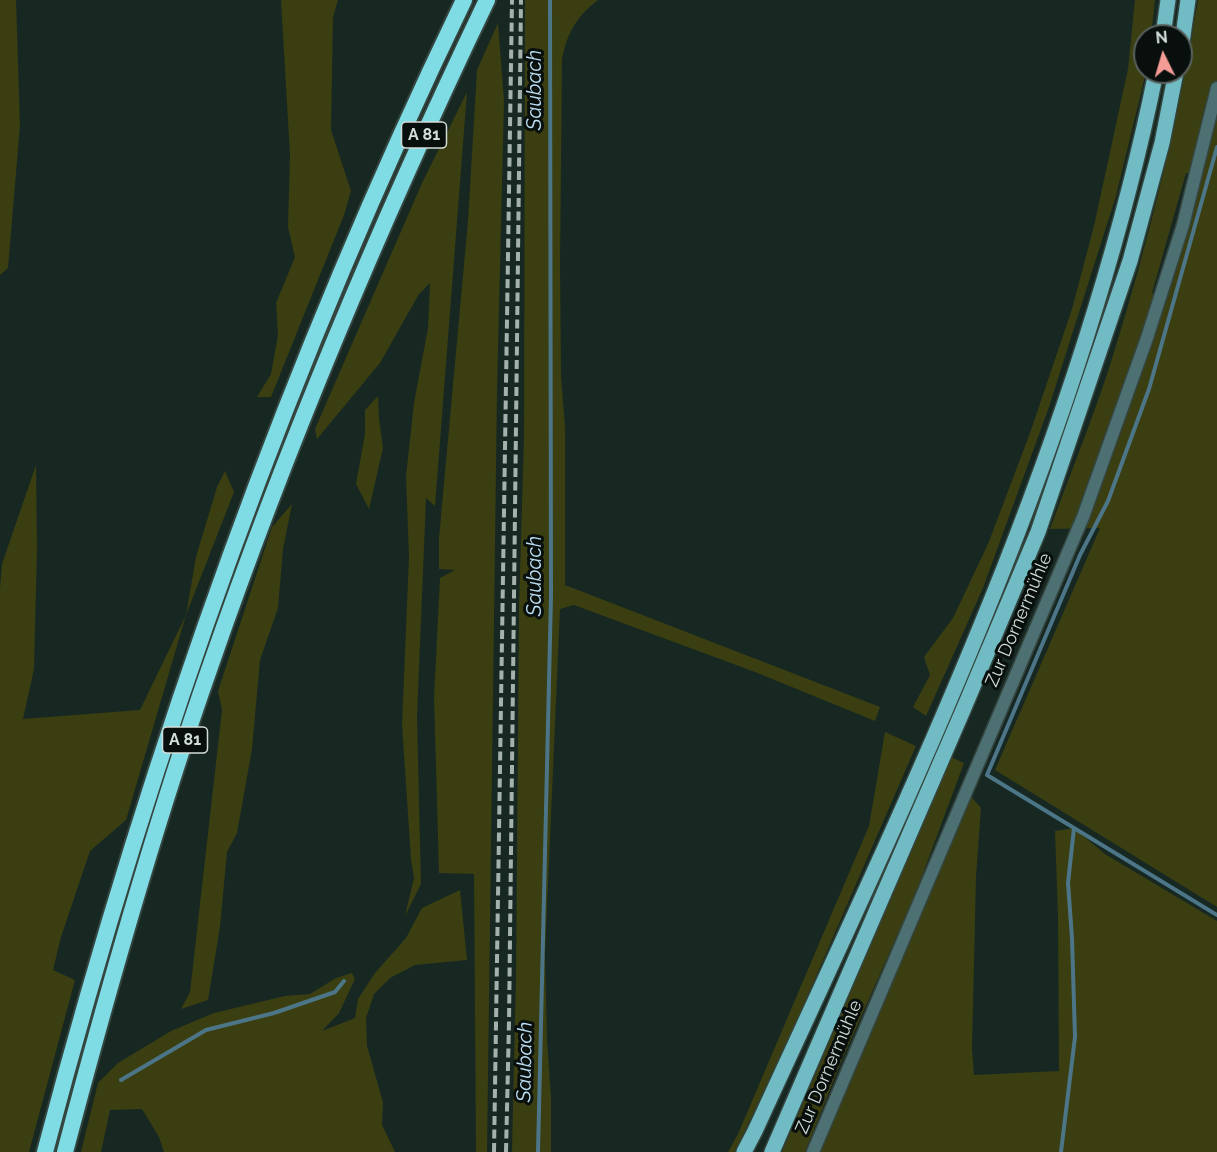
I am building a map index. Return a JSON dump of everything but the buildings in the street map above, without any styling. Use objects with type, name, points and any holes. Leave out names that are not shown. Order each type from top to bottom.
[{"type":"highway","name":"A 81","points":[[45,1152],[120,885],[176,708],[255,488],[302,365],[343,268],[404,127],[464,0]]},
{"type":"highway","name":"A 81","points":[[65,1152],[134,903],[209,669],[269,506],[363,272],[423,136],[488,0]]},
{"type":"main road","points":[[1165,24],[1168,0]]},
{"type":"main road","points":[[1185,24],[1188,0]]},
{"type":"main road","points":[[744,1152],[925,757],[1015,535],[1076,372],[1112,254],[1143,135],[1154,84]]},
{"type":"main road","points":[[772,1152],[941,763],[1038,532],[1130,261],[1162,143],[1174,84]]},
{"type":"street","name":"Zur Dornermühle","points":[[813,1152],[1083,517],[1148,338],[1183,225],[1217,88]]},
{"type":"green space","points":[[0,0],[16,0],[20,125],[8,268],[0,275]]},
{"type":"green space","points":[[281,0],[338,0],[333,17],[331,130],[351,191],[344,215],[271,397],[257,397],[271,374],[278,335],[276,303],[295,257],[288,227],[290,155]]},
{"type":"green space","points":[[525,0],[598,0],[584,12],[574,26],[562,59],[560,264],[561,376],[565,428],[565,585],[880,707],[875,721],[755,672],[574,605],[560,609],[545,953],[551,1152],[512,1152],[519,608],[524,437]]},
{"type":"green space","points":[[1135,0],[1155,0],[1152,24],[1133,24],[1133,84],[1143,84],[1116,196],[1049,407],[983,588],[926,716],[913,707],[930,675],[924,657],[953,618],[988,544],[1030,433],[1072,309],[1094,226],[1128,69]]},
{"type":"green space","points":[[1198,0],[1217,0],[1217,907],[995,770],[1100,528],[1050,529],[1097,404],[1125,318],[1150,228],[1183,84],[1193,84],[1193,29]],"holes":[[[1186,173],[1195,174],[1160,298],[1152,293]]]},
{"type":"green space","points":[[498,23],[504,101],[497,391],[487,1152],[476,1152],[474,874],[439,873],[434,697],[440,578],[455,570],[439,569],[439,538],[468,221],[477,70]]},
{"type":"green space","points":[[467,92],[435,506],[426,498],[417,717],[421,884],[405,916],[414,878],[402,724],[409,557],[406,476],[414,403],[428,328],[430,283],[419,294],[380,363],[317,439],[315,429],[422,183]]},
{"type":"green space","points":[[378,396],[383,448],[369,509],[356,484],[365,434],[365,410]]},
{"type":"green space","points":[[36,465],[37,547],[34,669],[23,719],[140,710],[186,615],[126,820],[90,851],[61,937],[53,970],[75,980],[29,1152],[0,1152],[0,588],[2,564]]},
{"type":"green space","points":[[225,471],[234,492],[186,615],[196,557],[217,487]]},
{"type":"green space","points":[[292,504],[283,549],[278,608],[260,660],[252,749],[237,833],[227,852],[220,927],[208,1000],[181,1009],[190,992],[222,710],[218,691],[272,527]]},
{"type":"green space","points":[[885,732],[916,746],[794,1027],[740,1141],[734,1152],[728,1152],[738,1134],[869,826]]},
{"type":"green space","points":[[951,757],[964,763],[915,895],[841,1062],[805,1152],[782,1152]]},
{"type":"green space","points":[[969,794],[981,808],[976,876],[972,1049],[974,1075],[1059,1071],[1055,831],[1074,828],[1105,854],[1217,921],[1217,1152],[821,1152],[844,1091],[896,974]]},
{"type":"green space","points":[[460,890],[467,960],[415,965],[390,978],[374,994],[366,1018],[367,1046],[383,1102],[382,1125],[395,1152],[164,1152],[159,1137],[142,1109],[110,1110],[101,1152],[81,1152],[98,1083],[118,1063],[171,1031],[214,1013],[285,996],[310,994],[336,978],[352,973],[355,979],[339,1013],[322,1031],[355,1018],[358,999],[375,973],[406,938],[422,908]]},
{"type":"waterway","name":"Saubach","points":[[538,1152],[551,596],[550,0]]},
{"type":"waterway","points":[[1217,147],[1149,389],[1108,501],[1080,555],[987,775],[1217,915]]},
{"type":"waterway","points":[[1061,1152],[1075,1037],[1068,883],[1074,828]]},
{"type":"waterway","points":[[121,1080],[206,1030],[274,1013],[335,992],[344,981]]},
{"type":"railway","points":[[494,1152],[512,0]]},
{"type":"railway","points":[[506,1152],[521,0]]}]
